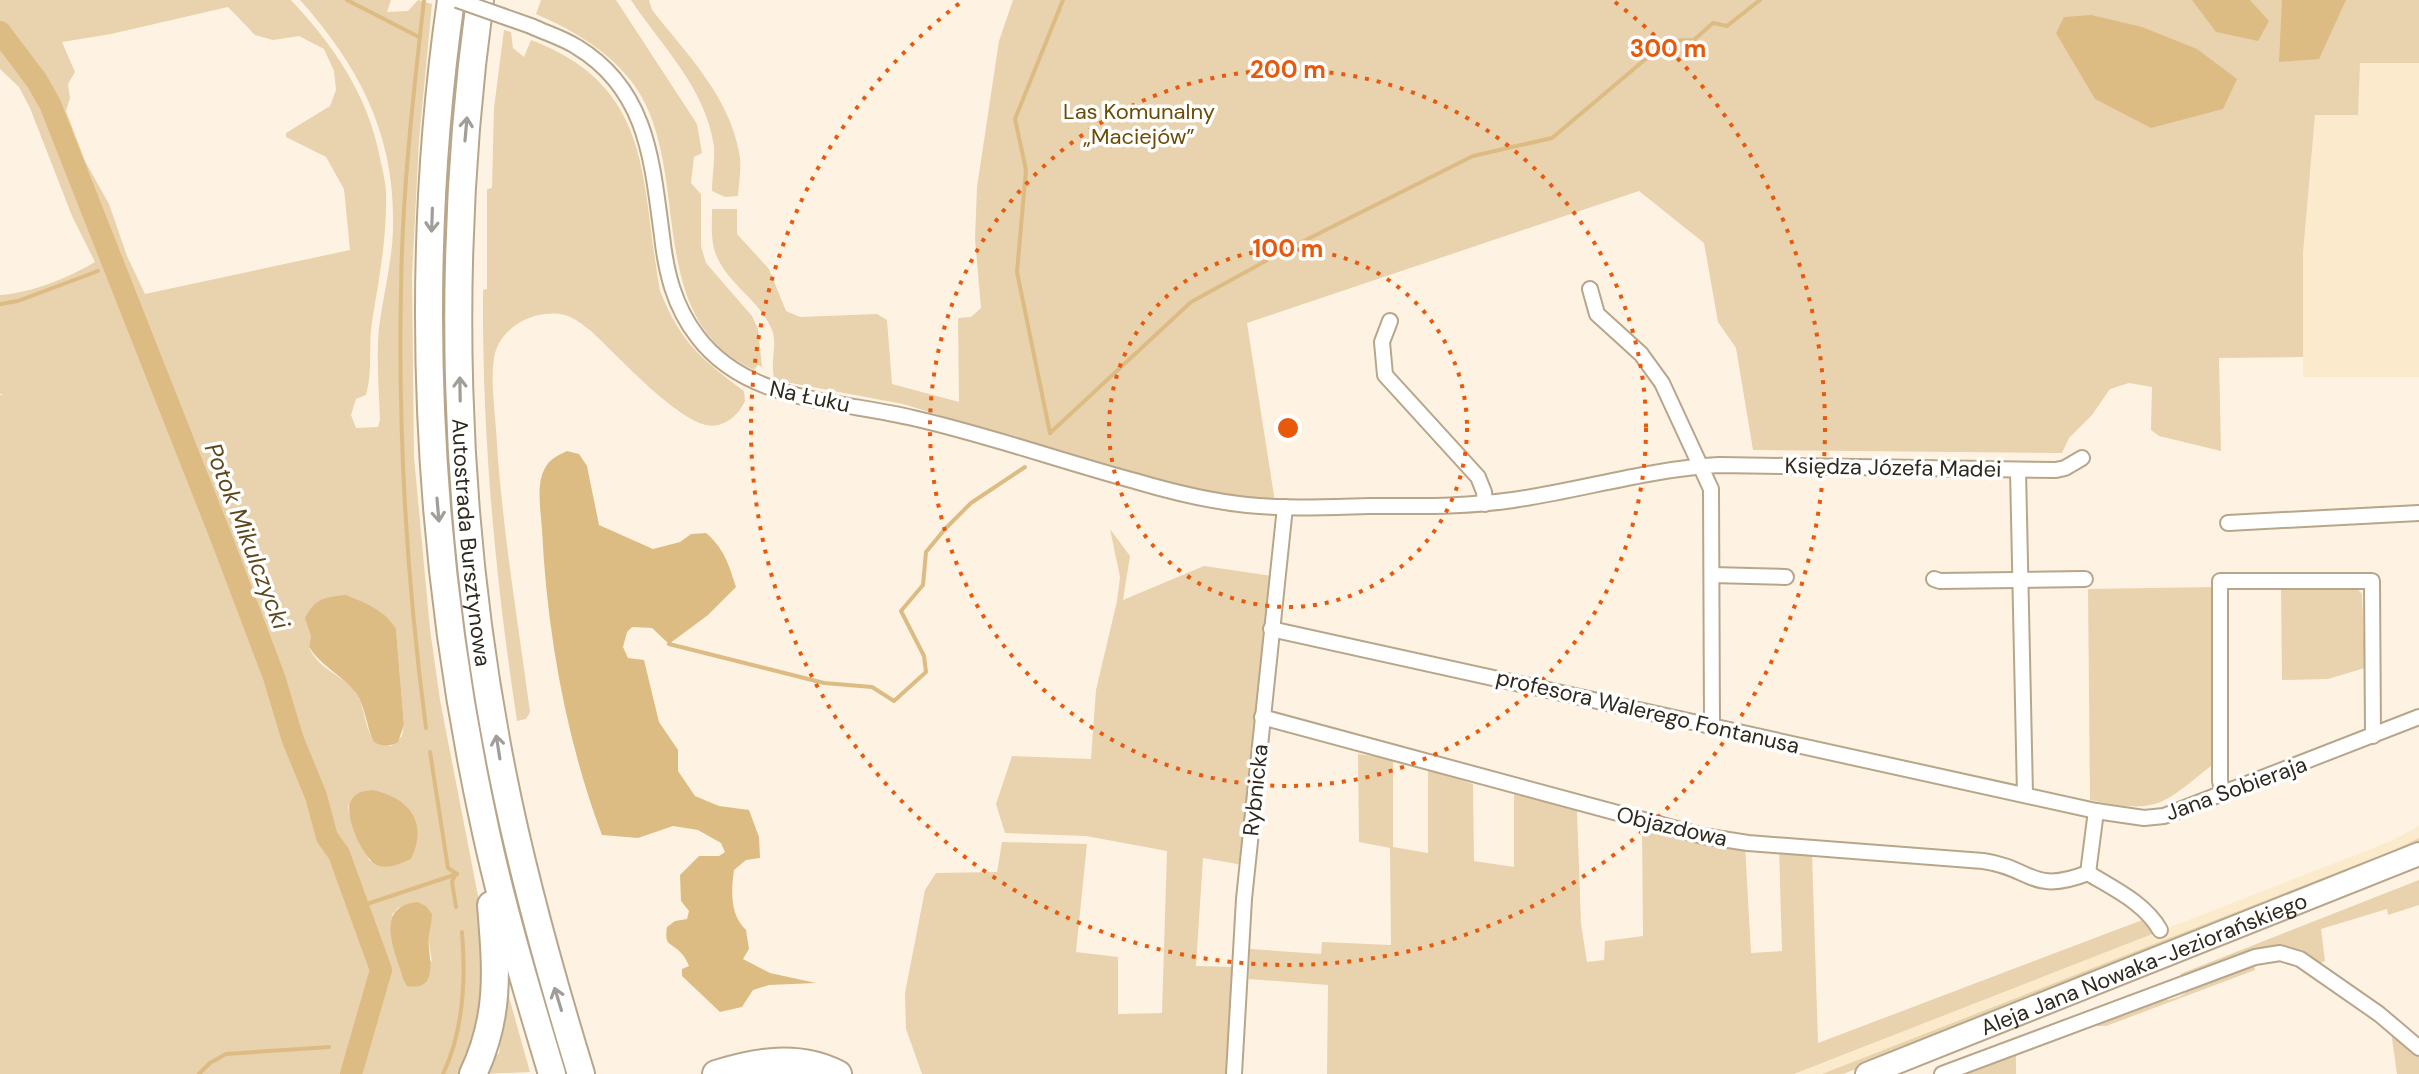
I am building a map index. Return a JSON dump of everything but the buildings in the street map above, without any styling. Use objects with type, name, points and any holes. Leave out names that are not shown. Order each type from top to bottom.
[{"type":"highway","name":"Autostrada Bursztynowa","points":[[454,0],[437,141],[430,307],[433,432],[448,614],[484,826],[517,960],[552,1074]]},
{"type":"highway","name":"Autostrada Bursztynowa","points":[[480,0],[465,140],[460,252],[461,426],[467,513],[484,661],[503,775],[531,901],[581,1074]]},
{"type":"highway","points":[[473,1074],[490,1032],[497,980],[484,826]]},
{"type":"highway","points":[[716,1074],[756,1063],[783,1061],[807,1063],[838,1074]]},
{"type":"main road","name":"Aleja Jana Nowaka-Jeziorańskiego","points":[[1867,1074],[2419,854]]},
{"type":"main road","name":"Aleja Jana Nowaka-Jeziorańskiego","points":[[1900,1074],[2419,868]]},
{"type":"street","name":"Na Łuku","points":[[454,0],[567,41],[611,76],[633,105],[648,142],[666,270],[677,302],[700,341],[743,377],[804,397],[880,409],[938,423],[1198,498],[1285,507]]},
{"type":"street","points":[[1590,289],[1597,314],[1630,343],[1654,370],[1709,481],[1712,497],[1712,725]]},
{"type":"street","points":[[1390,321],[1382,342],[1385,375],[1478,477],[1485,504]]},
{"type":"street","name":"Księdza Józefa Madei","points":[[1285,507],[1485,504],[1702,466],[1737,464],[2018,470],[2065,468],[2082,458]]},
{"type":"street","points":[[2018,470],[2025,795]]},
{"type":"street","name":"Rybnicka","points":[[1234,1074],[1244,899],[1285,507]]},
{"type":"street","points":[[2228,523],[2419,513]]},
{"type":"street","points":[[1712,575],[1786,577]]},
{"type":"street","points":[[1934,579],[2085,579]]},
{"type":"street","points":[[2223,794],[2220,781],[2220,581],[2372,581],[2373,736]]},
{"type":"street","name":"profesora Walerego Fontanusa","points":[[1271,629],[2096,811]]},
{"type":"street","name":"Objazdowa","points":[[1262,717],[1713,838],[1983,861],[2012,868],[2042,882],[2062,881],[2088,873]]},
{"type":"street","name":"Jana Sobieraja","points":[[2096,811],[2154,818],[2419,717]]},
{"type":"street","points":[[2096,811],[2088,873],[2140,906],[2153,917],[2160,930]]},
{"type":"street","points":[[1942,1074],[2255,957],[2280,953],[2292,955],[2359,999],[2419,1048]]},
{"type":"shaded area","points":[[2192,0],[2250,0],[2269,21],[2258,41],[2216,32]]},
{"type":"shaded area","points":[[2282,0],[2346,0],[2319,59],[2279,62]]},
{"type":"shaded area","points":[[2091,15],[2142,27],[2197,49],[2237,79],[2223,109],[2151,128],[2095,99],[2056,33],[2064,17]]},
{"type":"shaded area","points":[[2360,63],[2419,63],[2419,377],[2303,377],[2303,253],[2315,115]]},
{"type":"shaded area","points":[[567,451],[579,454],[587,466],[599,525],[653,549],[680,542],[691,534],[706,533],[725,557],[736,587],[708,615],[669,644],[652,628],[632,627],[627,632],[623,647],[628,658],[644,660],[659,722],[678,750],[678,771],[695,796],[719,806],[749,810],[759,837],[760,858],[746,860],[734,870],[732,886],[734,910],[746,930],[749,949],[743,959],[770,973],[816,983],[769,985],[753,990],[742,1007],[720,1012],[682,976],[682,969],[689,966],[683,955],[668,941],[666,934],[667,927],[675,921],[687,919],[689,911],[681,901],[680,875],[699,856],[719,856],[725,852],[721,843],[698,830],[673,826],[638,838],[602,835],[569,724],[548,607],[540,484],[548,463]]},
{"type":"shaded area","points":[[346,595],[380,612],[396,629],[404,725],[398,742],[392,745],[383,746],[374,742],[356,693],[309,647],[311,636],[305,618],[309,611],[321,600]]},
{"type":"shaded area","points":[[372,790],[396,799],[412,814],[418,834],[411,859],[384,867],[374,863],[362,848],[352,826],[349,807],[355,796]]},
{"type":"shaded area","points":[[2419,826],[2419,838],[2394,850],[1822,1074],[1794,1074],[2391,841]]},
{"type":"shaded area","points":[[418,902],[432,914],[429,977],[418,986],[407,986],[393,945],[391,921],[395,912],[404,905]]},
{"type":"green space","points":[[0,0],[291,0],[335,54],[358,92],[374,135],[384,176],[385,227],[371,331],[368,386],[366,395],[356,399],[351,415],[356,428],[378,427],[379,328],[393,238],[388,161],[380,132],[356,76],[340,50],[300,0],[391,0],[387,12],[408,11],[418,0],[432,4],[419,140],[412,276],[414,457],[440,700],[485,932],[485,1010],[463,1074],[0,1074],[0,395],[4,395],[0,394],[0,295],[49,284],[95,262],[72,216],[30,108],[19,87],[0,69]],"holes":[[[228,7],[255,35],[273,40],[299,36],[324,49],[334,71],[336,90],[330,106],[286,133],[286,137],[326,157],[344,189],[350,250],[145,294],[127,256],[109,204],[85,161],[66,111],[70,98],[68,84],[75,72],[62,42]],[[396,629],[404,725],[402,736],[391,746],[382,745],[371,736],[359,698],[351,687],[316,658],[309,648],[311,636]],[[348,805],[394,866],[370,861]],[[418,902],[426,906],[432,915],[428,937],[432,962],[392,915],[398,908]]]},
{"type":"green space","points":[[541,0],[616,0],[697,124],[702,153],[694,157],[691,183],[701,194],[701,246],[706,263],[752,316],[758,329],[762,367],[758,365],[754,370],[720,347],[697,318],[683,283],[655,128],[640,94],[619,68],[594,46],[536,14]]},
{"type":"green space","points":[[631,0],[649,0],[652,10],[692,59],[726,112],[739,152],[738,196],[725,197],[712,191],[714,147],[702,106],[682,69]]},
{"type":"green space","name":"Las Komunalny „Maciejów”","points":[[1013,0],[2419,0],[2419,63],[2360,63],[2358,115],[2315,115],[2303,253],[2303,357],[2219,358],[2221,451],[2159,436],[2151,430],[2152,387],[2129,383],[2110,389],[2092,415],[2069,438],[2062,453],[1753,450],[1736,348],[1718,322],[1704,243],[1639,191],[1247,323],[1275,502],[1209,497],[903,404],[775,380],[772,330],[715,253],[712,209],[737,209],[737,234],[769,269],[786,311],[800,317],[877,314],[887,320],[892,384],[959,402],[958,318],[971,317],[981,308],[975,239],[977,187],[999,41]]},
{"type":"green space","points":[[504,30],[511,32],[513,48],[524,57],[531,40],[571,60],[601,83],[621,111],[643,175],[660,291],[684,337],[704,359],[744,391],[745,401],[735,416],[724,423],[712,426],[693,420],[662,398],[591,331],[565,315],[531,317],[503,337],[494,358],[494,401],[503,511],[530,712],[526,719],[517,721],[491,506],[483,344],[483,290],[487,289],[487,189],[492,188],[494,108]]},
{"type":"green space","points":[[1110,529],[1130,556],[1123,600],[1204,566],[1272,576],[1243,865],[1203,858],[1196,966],[1236,967],[1230,1074],[922,1074],[906,1029],[905,993],[925,890],[936,873],[997,872],[1002,842],[1087,844],[1076,952],[1118,957],[1118,1014],[1162,1013],[1167,851],[1086,836],[1005,833],[996,804],[1012,756],[1091,759],[1096,690],[1120,577]]},
{"type":"green space","points":[[2281,585],[2354,585],[2362,594],[2365,668],[2328,679],[2282,680]]},
{"type":"green space","points":[[2216,587],[2216,762],[2184,788],[2147,806],[2090,800],[2088,589]]},
{"type":"green space","points":[[1358,754],[1393,759],[1393,847],[1428,853],[1428,769],[1473,784],[1474,861],[1514,867],[1514,794],[1577,810],[1581,924],[1587,962],[1604,960],[1605,941],[1643,936],[1642,823],[1745,845],[1751,953],[1782,951],[1779,848],[1812,852],[1818,1043],[2145,919],[2155,933],[1794,1074],[1327,1074],[1328,985],[1249,979],[1250,949],[1321,954],[1322,942],[1391,945],[1390,848],[1359,842]]},
{"type":"green space","points":[[2419,838],[2419,843],[2160,949],[1843,1074],[1822,1074],[2394,850]]},
{"type":"green space","points":[[2419,880],[2419,905],[2388,915],[2387,909],[2321,929],[2325,961],[2316,965],[2293,952],[2188,980],[2180,974]]},
{"type":"green space","points":[[2253,963],[2255,970],[2106,1026],[2083,1026],[2155,1001],[2175,998],[2192,986]]},
{"type":"green space","points":[[506,994],[530,1072],[484,1074],[492,1053],[499,1054]]},
{"type":"green space","points":[[2391,1032],[2419,1053],[2419,1074],[2397,1074]]},
{"type":"green space","points":[[2016,1051],[2016,1074],[1963,1074]]},
{"type":"waterway","points":[[347,0],[419,37]]},
{"type":"waterway","points":[[424,0],[406,182],[400,346],[405,510],[426,728]]},
{"type":"waterway","points":[[1050,433],[1017,272],[1026,170],[1015,119],[1063,0]]},
{"type":"waterway","points":[[1050,433],[1191,302],[1284,251],[1473,156],[1552,138],[1667,41],[1694,40],[1713,23],[1727,26],[1760,0]]},
{"type":"waterway","name":"Potok Mikulczycki","points":[[0,32],[37,81],[50,104],[221,537],[274,677],[293,740],[316,796],[327,837],[339,854],[381,970],[351,1074]]},
{"type":"waterway","name":"Potok Mikulczycki","points":[[109,268],[114,267]]},
{"type":"waterway","points":[[0,304],[18,301],[98,271]]},
{"type":"waterway","points":[[669,644],[824,683],[872,687],[894,701],[926,672],[924,656],[901,611],[923,585],[926,552],[971,503],[1025,467]]},
{"type":"waterway","points":[[430,752],[448,868],[457,874]]},
{"type":"waterway","points":[[358,907],[457,874]]},
{"type":"waterway","points":[[455,875],[452,882],[456,907]]},
{"type":"waterway","points":[[443,1074],[455,1040],[462,1004],[462,932]]},
{"type":"waterway","points":[[199,1074],[226,1054],[329,1047]]}]
